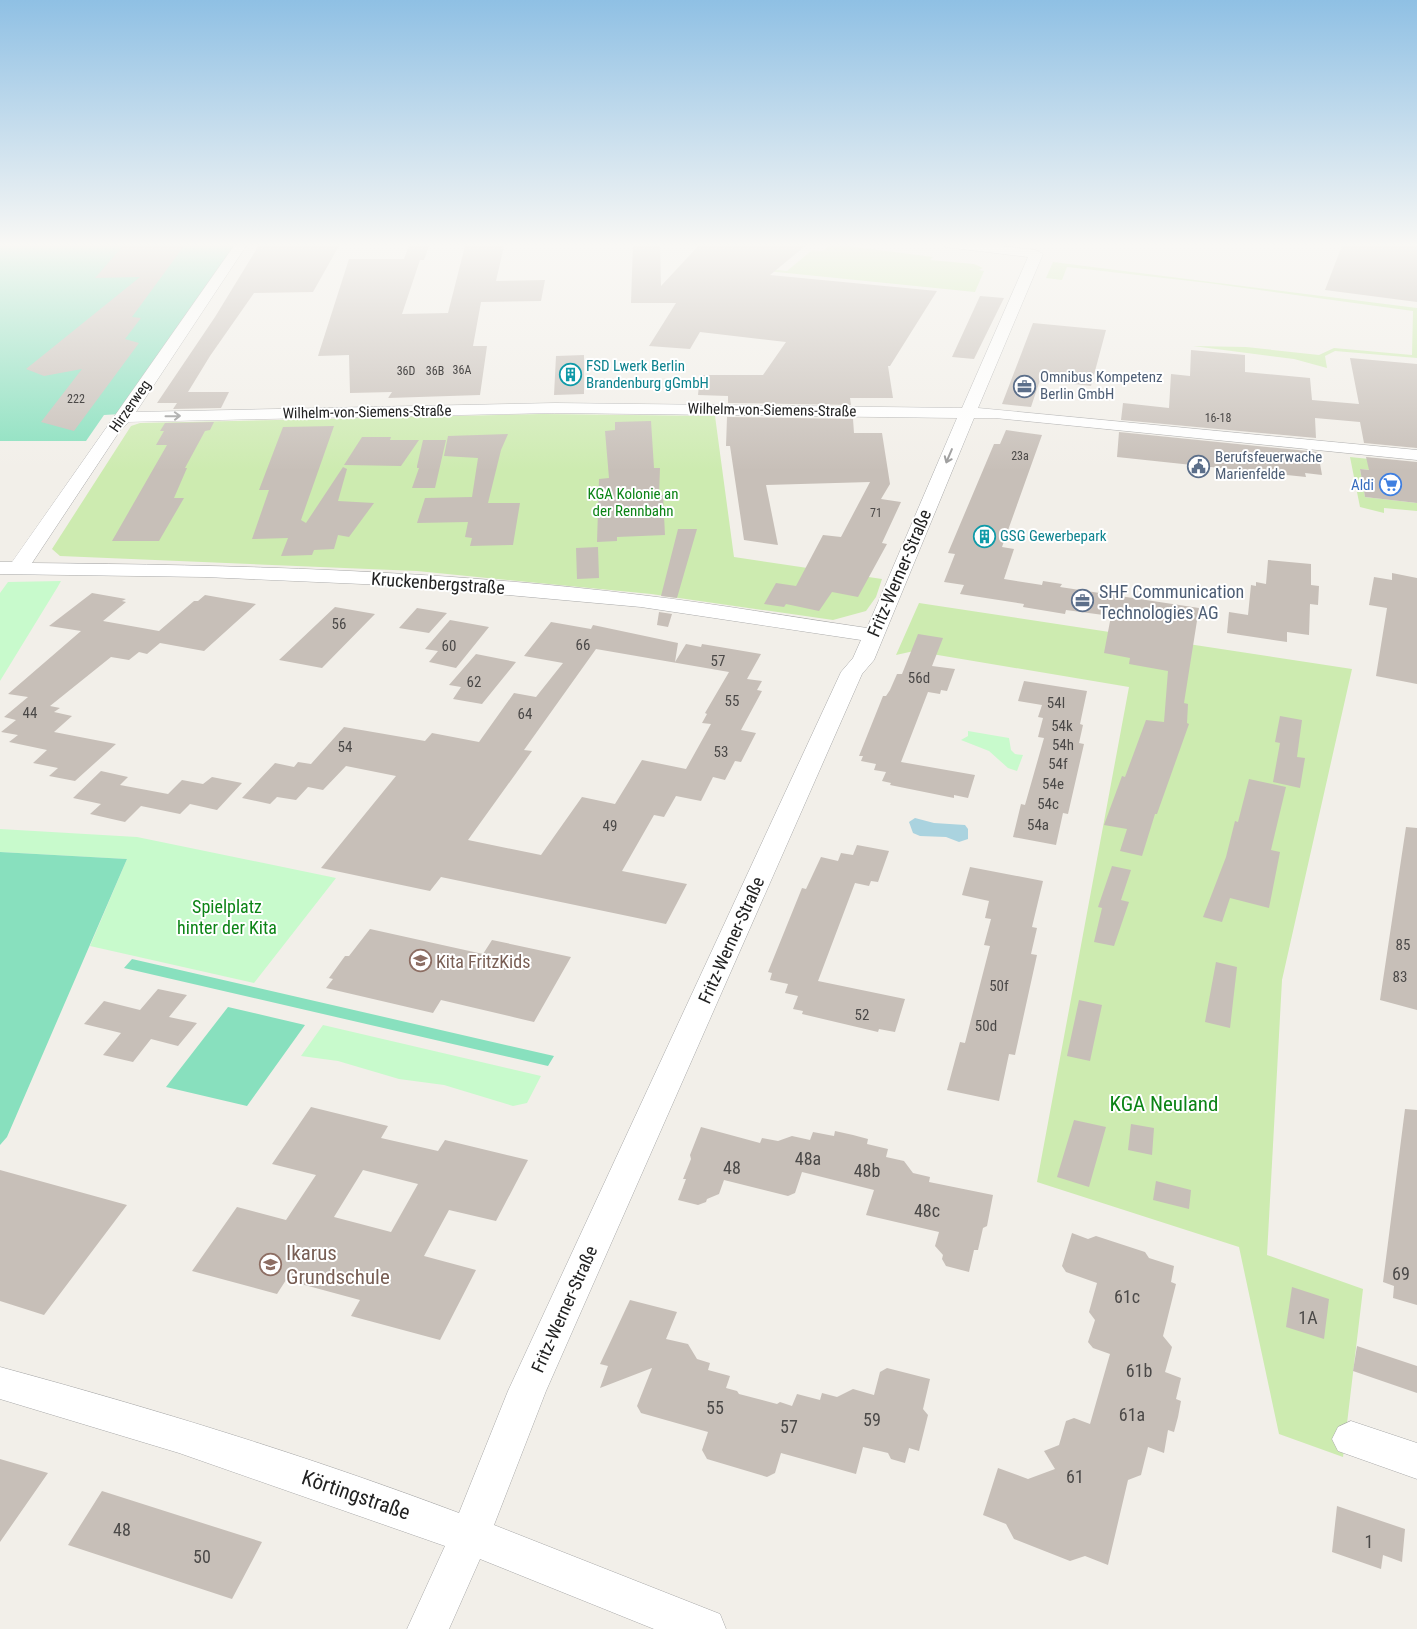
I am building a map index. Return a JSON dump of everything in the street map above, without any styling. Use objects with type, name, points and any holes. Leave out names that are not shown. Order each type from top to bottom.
[{"type":"street","name":"Hirzerweg","points":[[9,568],[115,426],[124,417],[190,319]]},
{"type":"street","name":"Fritz-Werner-Straße","points":[[428,1629],[470,1535],[526,1391],[852,672],[863,660],[961,427],[970,412],[1009,319]]},
{"type":"street","name":"Wilhelm-von-Siemens-Straße","points":[[124,417],[555,408],[970,412],[1417,454]]},
{"type":"street","name":"Kruckenbergstraße","points":[[9,568],[315,575],[482,586],[877,626]]},
{"type":"street","name":"Körtingstraße","points":[[0,1383],[134,1421],[309,1478],[470,1535],[705,1629]]},
{"type":"street","points":[[1351,1439],[1417,1461]]},
{"type":"green space","points":[[0,319],[185,319],[121,414],[104,415],[86,441],[0,441]]},
{"type":"green space","points":[[1413,319],[1417,319],[1417,358],[1335,351],[1325,356],[1327,368],[1294,359],[1193,346],[1246,347],[1319,355],[1334,348],[1412,355]]},
{"type":"green space","name":"KGA Kolonie an der Rennbahn","points":[[542,414],[715,416],[734,557],[882,579],[876,597],[866,611],[833,620],[651,594],[417,571],[60,556],[52,549],[131,426],[140,423]]},
{"type":"green space","points":[[1350,457],[1417,464],[1400,473],[1360,469],[1365,497],[1417,503],[1417,511],[1384,508],[1384,513],[1360,507]]},
{"type":"green space","points":[[61,581],[0,681],[0,593],[8,582]]},
{"type":"green space","name":"KGA Neuland","points":[[919,603],[1352,669],[1282,980],[1267,1255],[1363,1289],[1343,1457],[1279,1434],[1239,1247],[1037,1182],[1129,687],[914,651],[896,655]]},
{"type":"green space","points":[[968,731],[1009,738],[1011,750],[1015,754],[1023,755],[1017,771],[1008,768],[989,751],[961,740],[968,736]]},
{"type":"green space","name":"Spielplatz hinter der Kita","points":[[0,829],[137,837],[336,878],[254,983],[90,946],[127,859],[0,852]]},
{"type":"green space","points":[[0,852],[127,859],[7,1137],[0,1145]]},
{"type":"green space","points":[[132,959],[554,1056],[548,1066],[124,968]]},
{"type":"green space","points":[[228,1007],[305,1025],[247,1106],[166,1087]]},
{"type":"green space","points":[[323,1025],[541,1076],[527,1103],[513,1106],[444,1085],[399,1079],[338,1061],[301,1056]]},
{"type":"water","points":[[915,818],[934,823],[965,825],[968,829],[968,839],[959,842],[946,837],[920,836],[913,833],[909,822]]},
{"type":"building","points":[[88,319],[140,319],[125,339],[139,343],[74,431],[41,422],[82,369],[44,376],[26,369]]},
{"type":"building","points":[[214,319],[236,319],[188,392],[229,392],[221,408],[173,409],[177,403],[157,403]]},
{"type":"building","points":[[330,319],[478,319],[473,346],[487,346],[480,395],[388,398],[392,392],[350,393],[349,355],[318,356]]},
{"type":"building","points":[[666,319],[919,319],[890,366],[888,366],[893,398],[850,398],[851,405],[728,403],[728,396],[698,395],[700,375],[763,375],[786,342],[700,332],[690,349],[649,346]]},
{"type":"building","points":[[969,319],[994,319],[974,359],[952,357]]},
{"type":"building","points":[[1033,323],[1106,330],[1091,386],[1040,380],[1031,407],[1002,404]]},
{"type":"building","points":[[1191,350],[1245,355],[1245,372],[1310,378],[1312,400],[1359,404],[1350,358],[1417,364],[1417,448],[1364,443],[1360,422],[1315,418],[1316,438],[1121,420],[1123,403],[1169,408],[1171,374],[1190,376]]},
{"type":"building","name":"FSD Lwerk Berlin Brandenburg gGmbH","points":[[584,355],[584,394],[554,395],[556,356]]},
{"type":"building","points":[[727,417],[853,419],[854,433],[882,433],[890,484],[881,499],[901,502],[882,543],[887,544],[858,597],[832,592],[819,611],[786,604],[784,607],[764,604],[776,583],[796,586],[823,535],[841,537],[870,482],[766,485],[778,545],[744,540],[730,446],[726,446]]},
{"type":"building","points":[[651,421],[654,468],[660,468],[659,495],[663,495],[665,535],[617,537],[617,541],[597,542],[599,479],[609,478],[605,431],[615,430],[615,422]]},
{"type":"building","points":[[214,422],[210,430],[205,431],[185,468],[187,468],[174,498],[184,498],[159,541],[112,541],[167,445],[156,445],[164,431],[160,431],[165,423]]},
{"type":"building","points":[[334,426],[301,520],[306,523],[343,467],[347,469],[338,501],[374,503],[349,537],[338,535],[334,549],[314,550],[312,555],[281,556],[288,538],[252,539],[269,490],[259,490],[283,427]]},
{"type":"building","points":[[1006,430],[1042,435],[1002,547],[1014,549],[1004,579],[1042,585],[1043,581],[1062,584],[1060,587],[1199,608],[1184,703],[1188,704],[1187,723],[1189,724],[1157,814],[1155,814],[1142,856],[1120,851],[1127,829],[1104,825],[1122,776],[1125,777],[1146,720],[1164,722],[1168,671],[1129,664],[1130,658],[1104,653],[1111,616],[1066,610],[1065,614],[1023,607],[1024,604],[960,594],[964,585],[944,582],[955,554],[948,553],[994,444],[1000,444]]},
{"type":"building","points":[[1119,432],[1318,452],[1322,475],[1305,473],[1306,477],[1117,457]]},
{"type":"building","points":[[508,434],[501,450],[488,503],[520,503],[513,545],[470,546],[472,538],[465,537],[468,522],[417,523],[425,498],[472,497],[478,458],[444,456],[448,436]]},
{"type":"building","points":[[362,437],[391,437],[390,440],[419,440],[401,466],[344,465]]},
{"type":"building","points":[[423,440],[446,440],[435,488],[412,488],[419,468],[417,466]]},
{"type":"building","name":"Aldi","points":[[1366,457],[1417,462],[1417,503],[1365,497],[1360,469],[1369,470]]},
{"type":"building","points":[[678,529],[697,529],[677,598],[661,596]]},
{"type":"building","points":[[598,547],[599,578],[577,579],[576,548]]},
{"type":"building","points":[[1268,560],[1311,564],[1311,585],[1319,586],[1318,605],[1310,604],[1309,635],[1287,632],[1287,642],[1227,633],[1229,612],[1248,615],[1251,585],[1256,586],[1256,582],[1266,584]]},
{"type":"building","points":[[1392,573],[1417,578],[1417,684],[1376,676],[1387,608],[1369,605],[1374,577],[1392,580]]},
{"type":"building","points":[[92,593],[126,599],[122,601],[126,602],[103,621],[159,631],[194,601],[198,601],[205,595],[256,604],[204,651],[160,643],[147,654],[139,652],[129,660],[111,657],[50,706],[60,708],[54,712],[72,716],[54,732],[116,744],[75,781],[49,776],[58,768],[33,763],[47,750],[9,742],[18,735],[1,732],[16,720],[4,717],[28,697],[8,694],[81,631],[49,626]]},
{"type":"building","points":[[335,607],[375,614],[322,668],[279,660]]},
{"type":"building","points":[[417,608],[447,613],[429,633],[399,628]]},
{"type":"building","points":[[659,612],[672,614],[668,627],[657,625]]},
{"type":"building","points":[[450,620],[489,627],[456,668],[429,662],[438,651],[425,649]]},
{"type":"building","points":[[551,622],[591,629],[593,625],[678,643],[675,662],[686,644],[701,647],[702,644],[761,654],[747,679],[762,681],[757,690],[762,691],[741,730],[756,733],[741,762],[735,761],[725,780],[713,777],[701,801],[676,796],[664,817],[654,815],[622,871],[687,884],[666,924],[441,877],[430,891],[321,868],[396,776],[346,766],[323,790],[308,787],[296,800],[277,797],[270,804],[242,798],[275,763],[294,767],[298,762],[311,764],[344,727],[425,741],[432,733],[479,742],[514,693],[536,697],[563,663],[524,656]],"holes":[[[596,649],[729,672],[705,713],[707,714],[702,723],[711,724],[686,769],[642,760],[615,804],[582,797],[541,855],[468,840],[532,751],[524,750]]]},
{"type":"building","points":[[918,634],[943,638],[932,666],[955,669],[947,691],[941,690],[940,694],[928,692],[901,762],[975,775],[968,798],[954,795],[954,798],[890,785],[891,783],[882,781],[886,772],[874,770],[876,764],[861,761],[863,756],[859,756],[883,696],[886,696],[890,690],[897,674],[902,674]]},
{"type":"building","points":[[476,654],[516,662],[482,704],[453,699],[461,687],[449,685]]},
{"type":"building","points":[[1024,681],[1087,691],[1080,724],[1083,725],[1079,743],[1084,744],[1068,814],[1063,813],[1056,845],[1013,837],[1021,804],[1025,805],[1044,738],[1038,737],[1043,718],[1038,717],[1042,705],[1018,701]]},
{"type":"building","points":[[1280,716],[1302,720],[1297,757],[1305,758],[1300,788],[1273,782],[1280,743],[1275,742]]},
{"type":"building","points":[[101,771],[128,777],[120,785],[168,794],[182,780],[203,784],[212,777],[242,783],[217,810],[190,804],[180,814],[141,806],[125,822],[90,814],[101,804],[73,798]]},
{"type":"building","points":[[1249,779],[1286,787],[1271,850],[1280,852],[1269,908],[1230,898],[1222,922],[1203,917],[1226,857],[1235,821],[1238,822]]},
{"type":"building","points":[[1406,827],[1417,828],[1417,1010],[1380,1000]]},
{"type":"building","points":[[857,845],[889,851],[878,882],[871,881],[869,886],[855,883],[818,981],[905,999],[895,1032],[879,1029],[878,1032],[802,1014],[803,1011],[793,1009],[798,996],[785,993],[788,984],[770,980],[772,973],[768,972],[802,888],[806,889],[821,857],[838,861],[841,853],[853,855]]},
{"type":"building","points":[[1112,866],[1131,870],[1121,900],[1129,902],[1114,946],[1094,942],[1102,908],[1098,907]]},
{"type":"building","points":[[970,867],[1043,881],[1032,927],[1037,928],[1031,954],[1037,955],[1015,1055],[1009,1054],[999,1101],[947,1090],[960,1042],[965,1043],[990,946],[984,945],[991,919],[985,918],[989,901],[962,895]]},
{"type":"building","points":[[370,929],[483,954],[492,940],[571,957],[534,1022],[441,1000],[433,1013],[326,988],[333,979],[329,978],[345,956],[349,956]]},
{"type":"building","points":[[1216,962],[1237,967],[1230,1028],[1205,1022]]},
{"type":"building","points":[[158,989],[187,995],[169,1017],[197,1023],[178,1046],[151,1039],[133,1062],[103,1055],[121,1033],[84,1024],[104,1001],[140,1010]]},
{"type":"building","points":[[1079,1000],[1102,1005],[1090,1061],[1067,1056]]},
{"type":"building","points":[[311,1107],[388,1126],[381,1138],[438,1151],[445,1140],[528,1160],[496,1221],[449,1210],[424,1256],[476,1270],[440,1340],[351,1316],[360,1300],[286,1280],[277,1294],[192,1271],[237,1207],[286,1220],[316,1175],[272,1164]],"holes":[[[363,1170],[418,1184],[391,1232],[334,1217]]]},
{"type":"building","points":[[1405,1109],[1417,1110],[1417,1305],[1393,1298],[1394,1286],[1383,1282]]},
{"type":"building","points":[[1074,1120],[1106,1127],[1089,1187],[1057,1177]]},
{"type":"building","points":[[1131,1124],[1154,1128],[1152,1155],[1128,1150]]},
{"type":"building","points":[[701,1127],[760,1143],[762,1138],[778,1141],[792,1136],[810,1140],[813,1132],[834,1136],[835,1131],[853,1135],[868,1139],[867,1144],[888,1149],[886,1157],[904,1161],[913,1173],[930,1177],[929,1182],[993,1195],[987,1226],[983,1228],[978,1250],[974,1250],[969,1272],[946,1266],[942,1259],[943,1255],[935,1246],[939,1232],[866,1215],[874,1190],[802,1172],[795,1193],[788,1196],[724,1180],[719,1194],[707,1199],[706,1202],[698,1205],[678,1200],[686,1179],[683,1179],[691,1159],[690,1155]]},
{"type":"building","points":[[0,1170],[127,1205],[44,1315],[0,1301]]},
{"type":"building","points":[[1156,1181],[1191,1190],[1189,1209],[1153,1200]]},
{"type":"building","points":[[1072,1233],[1088,1239],[1096,1236],[1145,1252],[1149,1258],[1174,1266],[1171,1282],[1176,1284],[1163,1336],[1172,1347],[1165,1372],[1181,1378],[1176,1399],[1181,1401],[1178,1417],[1174,1432],[1168,1430],[1164,1453],[1148,1447],[1141,1475],[1128,1480],[1108,1565],[1085,1556],[1070,1561],[1014,1539],[1006,1524],[983,1515],[998,1468],[1028,1479],[1055,1469],[1044,1451],[1059,1445],[1066,1421],[1074,1418],[1090,1424],[1110,1354],[1093,1348],[1088,1342],[1095,1320],[1089,1312],[1097,1283],[1066,1272],[1062,1266]]},
{"type":"building","points":[[1292,1287],[1329,1299],[1324,1339],[1286,1327]]},
{"type":"building","points":[[630,1300],[677,1312],[666,1339],[688,1344],[697,1359],[710,1363],[708,1370],[730,1376],[726,1388],[737,1391],[739,1394],[792,1406],[797,1394],[820,1400],[822,1393],[837,1397],[853,1389],[874,1395],[880,1372],[887,1368],[930,1379],[923,1409],[928,1415],[919,1451],[909,1448],[905,1463],[891,1459],[888,1453],[863,1447],[856,1474],[781,1453],[775,1473],[767,1477],[707,1459],[702,1450],[708,1432],[641,1413],[637,1406],[652,1368],[600,1388],[608,1366],[600,1364]]},
{"type":"building","points":[[1357,1346],[1417,1366],[1417,1393],[1353,1371]]},
{"type":"building","points":[[0,1459],[48,1473],[0,1542]]},
{"type":"building","points":[[102,1491],[262,1542],[232,1599],[68,1545]]},
{"type":"building","points":[[1337,1506],[1405,1529],[1402,1562],[1383,1555],[1381,1569],[1332,1552]]},
{"type":"place","name":"FSD Lwerk Berlin Brandenburg gGmbH","points":[[570,375]]},
{"type":"place","name":"Omnibus Kompetenz Berlin GmbH","points":[[1024,386]]},
{"type":"place","name":"Berufsfeuerwache Marienfelde","points":[[1199,466]]},
{"type":"place","name":"Aldi","points":[[1390,485]]},
{"type":"place","name":"GSG Gewerbepark","points":[[984,536]]},
{"type":"place","name":"SHF Communication Technologies AG","points":[[1083,601]]},
{"type":"place","name":"Kita FritzKids","points":[[420,961]]},
{"type":"place","name":"Ikarus Grundschule","points":[[270,1265]]}]
